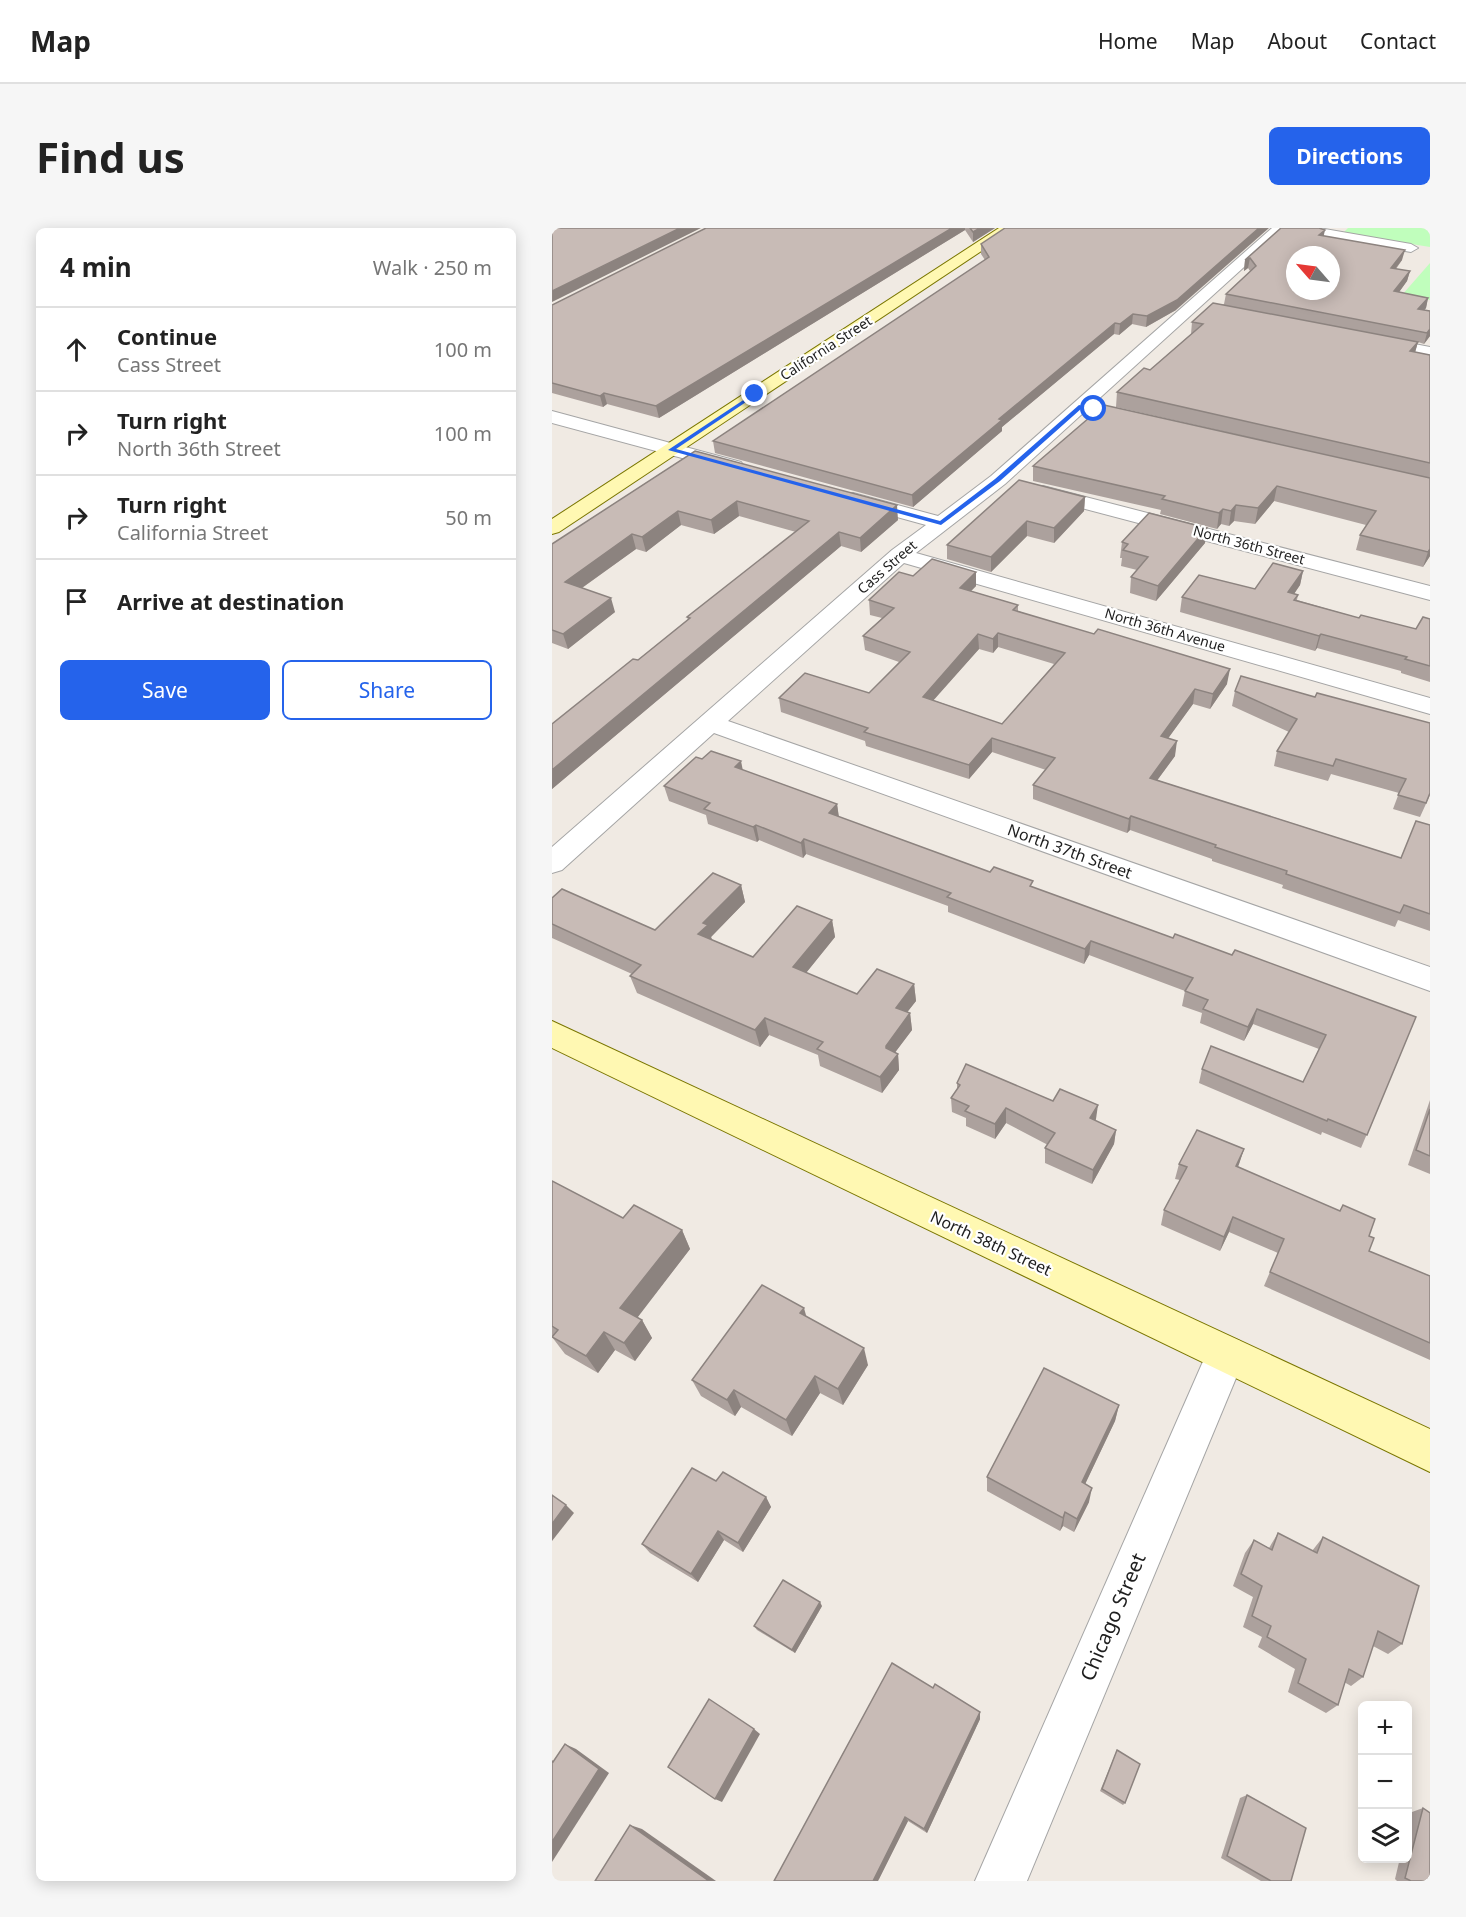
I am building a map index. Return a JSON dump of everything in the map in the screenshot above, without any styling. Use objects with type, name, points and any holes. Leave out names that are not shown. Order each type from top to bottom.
[{"type":"street","name":"California Street","points":[[552,528],[1009,228]]},
{"type":"street","name":"Cass Street","points":[[552,864],[900,555],[998,480],[1280,228]]},
{"type":"street","points":[[1294,228],[1411,248]]},
{"type":"street","points":[[1193,306],[1213,310]]},
{"type":"street","points":[[1361,339],[1430,352]]},
{"type":"street","points":[[1080,406],[1105,412]]},
{"type":"street","points":[[552,417],[757,473]]},
{"type":"street","name":"North 36th Street","points":[[998,480],[1430,592]]},
{"type":"street","points":[[832,493],[941,523]]},
{"type":"street","name":"North 36th Avenue","points":[[900,555],[1430,706]]},
{"type":"street","name":"North 37th Street","points":[[710,723],[1430,979]]},
{"type":"street","name":"North 38th Street","points":[[552,1034],[1430,1451]]},
{"type":"street","name":"Chicago Street","points":[[1001,1881],[1226,1354]]},
{"type":"green space","points":[[1348,228],[1430,228],[1430,247],[1343,233]]},
{"type":"green space","points":[[1430,263],[1430,300],[1402,295]]},
{"type":"building","points":[[552,228],[680,228],[552,291]]},
{"type":"building","points":[[706,228],[952,228],[656,406],[604,393],[600,396],[552,383],[552,305]]},
{"type":"building","points":[[1005,228],[1259,228],[1177,300],[1147,316],[1133,314],[1120,324],[1115,323],[912,495],[713,441],[989,257],[981,244]]},
{"type":"building","points":[[1281,228],[1319,228],[1325,230],[1319,235],[1405,250],[1391,268],[1410,271],[1394,291],[1428,298],[1418,309],[1430,311],[1430,329],[1427,333],[1226,294],[1256,266],[1250,258],[1245,260]]},
{"type":"building","points":[[1213,303],[1418,342],[1410,351],[1430,355],[1430,463],[1117,392],[1144,368],[1150,370],[1203,324],[1192,322]]},
{"type":"building","points":[[1104,405],[1430,478],[1430,549],[1428,552],[1360,535],[1376,511],[1277,486],[1258,508],[1236,505],[1231,511],[1223,509],[1219,513],[1162,499],[1165,496],[1033,466]]},
{"type":"building","points":[[695,451],[897,505],[860,538],[839,532],[552,770],[552,724],[633,659],[638,660],[690,618],[687,617],[809,521],[737,501],[711,520],[678,511],[642,537],[632,534],[565,582],[611,598],[563,634],[552,630],[552,544]]},
{"type":"building","points":[[1019,480],[1085,497],[1054,528],[1027,521],[991,557],[947,545]]},
{"type":"building","points":[[1149,513],[1207,528],[1158,586],[1131,577],[1148,557],[1123,550],[1128,544],[1122,542]]},
{"type":"building","points":[[932,559],[976,572],[960,588],[1018,605],[1013,610],[1094,634],[1098,629],[1230,669],[1213,694],[1195,689],[1161,736],[1177,741],[1150,778],[1401,858],[1416,821],[1430,825],[1430,914],[1404,905],[1400,913],[1286,874],[1287,871],[1215,847],[1216,845],[1131,816],[1129,819],[1033,785],[1055,758],[992,738],[969,765],[864,732],[868,728],[779,698],[805,673],[869,693],[910,652],[863,636],[894,608],[869,600],[899,572],[913,576]],"holes":[[[998,633],[1065,653],[1002,724],[923,697],[978,634],[993,639]]]},
{"type":"building","points":[[1273,563],[1303,571],[1288,592],[1298,595],[1294,600],[1359,618],[1361,615],[1416,629],[1423,617],[1430,619],[1430,666],[1405,659],[1407,657],[1321,634],[1319,636],[1182,597],[1199,575],[1255,589]]},
{"type":"building","points":[[1241,676],[1315,697],[1317,693],[1430,723],[1430,793],[1426,803],[1398,795],[1406,779],[1336,759],[1333,766],[1277,751],[1297,719],[1235,691]]},
{"type":"building","points":[[711,751],[741,761],[735,767],[837,804],[829,813],[990,872],[994,867],[1033,881],[1030,886],[1173,938],[1175,934],[1232,955],[1235,950],[1416,1017],[1367,1135],[1328,1119],[1327,1121],[1202,1069],[1211,1046],[1303,1082],[1326,1035],[1257,1009],[1248,1027],[1203,1009],[1208,1000],[1185,991],[1193,978],[1091,941],[1085,949],[947,897],[951,893],[804,839],[801,843],[756,825],[753,827],[704,809],[710,803],[664,786],[696,757],[702,759]]},
{"type":"building","points":[[713,873],[741,885],[703,923],[708,925],[698,934],[753,957],[797,906],[832,920],[793,967],[857,994],[877,969],[914,984],[896,1008],[910,1013],[886,1046],[898,1054],[880,1077],[817,1049],[823,1042],[765,1018],[755,1030],[630,976],[641,965],[552,924],[552,898],[562,889],[655,930]]},
{"type":"building","points":[[966,1064],[1053,1101],[1060,1089],[1098,1105],[1090,1118],[1116,1130],[1093,1170],[1045,1148],[1055,1133],[1006,1108],[995,1124],[965,1111],[969,1106],[951,1098],[960,1085],[957,1083]]},
{"type":"building","points":[[1430,1109],[1430,1156],[1416,1150]]},
{"type":"building","points":[[1197,1130],[1244,1149],[1236,1166],[1340,1211],[1343,1205],[1375,1219],[1369,1236],[1374,1238],[1369,1251],[1430,1276],[1430,1343],[1270,1272],[1284,1239],[1233,1217],[1224,1237],[1164,1210],[1187,1167],[1179,1164]]},
{"type":"building","points":[[552,1181],[623,1218],[634,1205],[682,1230],[620,1308],[642,1320],[624,1343],[604,1332],[586,1356],[552,1337],[558,1330],[552,1326]]},
{"type":"building","points":[[762,1285],[804,1308],[800,1313],[864,1348],[838,1389],[815,1376],[786,1420],[734,1390],[727,1400],[692,1380]]},
{"type":"building","points":[[1044,1368],[1119,1405],[1082,1482],[1092,1488],[1077,1519],[1065,1512],[1063,1518],[987,1477]]},
{"type":"building","points":[[692,1468],[716,1481],[723,1472],[766,1497],[738,1543],[718,1531],[691,1574],[642,1544]]},
{"type":"building","points":[[552,1495],[566,1505],[552,1524]]},
{"type":"building","points":[[1278,1533],[1317,1553],[1323,1537],[1419,1586],[1402,1644],[1378,1631],[1363,1677],[1349,1669],[1338,1705],[1298,1683],[1306,1659],[1267,1637],[1271,1626],[1252,1616],[1262,1586],[1241,1574],[1254,1540],[1272,1550]]},
{"type":"building","points":[[783,1580],[820,1602],[792,1650],[754,1626]]},
{"type":"building","points":[[892,1663],[933,1688],[935,1684],[980,1712],[924,1829],[905,1817],[873,1881],[774,1881]]},
{"type":"building","points":[[709,1699],[754,1729],[715,1799],[668,1767]]},
{"type":"building","points":[[565,1744],[599,1769],[552,1842],[552,1761]]},
{"type":"building","points":[[1117,1750],[1140,1764],[1125,1803],[1102,1789]]},
{"type":"building","points":[[1247,1795],[1306,1828],[1291,1881],[1271,1881],[1227,1856]]},
{"type":"building","points":[[1423,1808],[1430,1813],[1430,1881],[1411,1881],[1405,1878],[1409,1863],[1412,1863],[1412,1851]]},
{"type":"building","points":[[630,1825],[709,1881],[595,1881]]},
{"type":"route","points":[[755,394],[671,450],[941,523],[998,480],[1080,406],[1094,409]]}]
